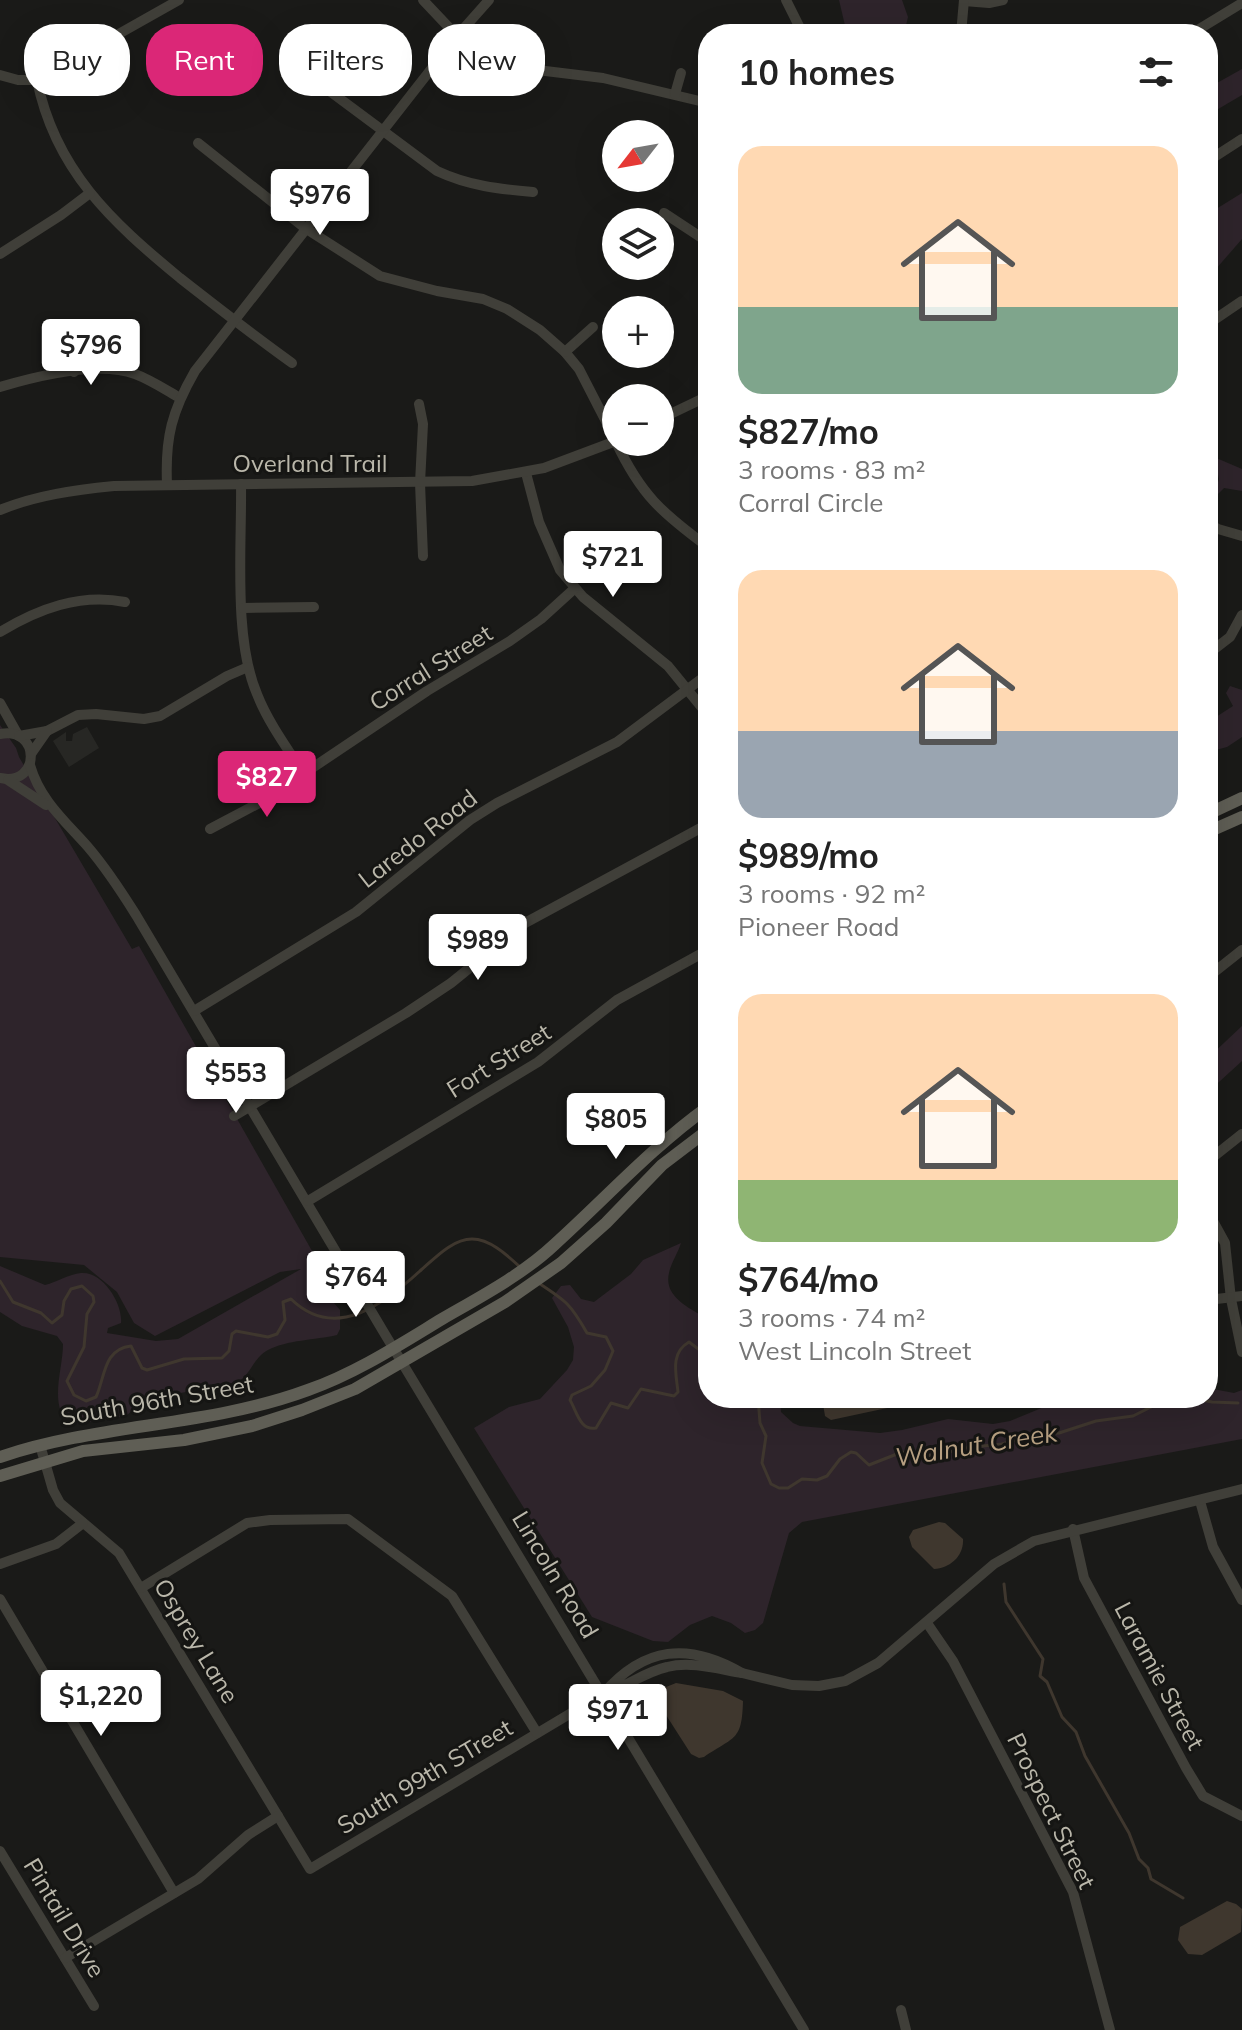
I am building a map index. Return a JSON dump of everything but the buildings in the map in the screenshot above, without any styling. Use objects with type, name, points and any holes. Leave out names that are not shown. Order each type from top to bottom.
[{"type":"main road","points":[[1218,809],[1242,798]]},
{"type":"main road","points":[[1218,828],[1242,817]]},
{"type":"main road","name":"South 96th Street","points":[[0,1457],[73,1436],[153,1427],[252,1408],[332,1381],[496,1287],[552,1248],[698,1114]]},
{"type":"main road","name":"South 96th Street","points":[[0,1476],[83,1451],[184,1440],[252,1426],[330,1399],[402,1363],[505,1302],[561,1263],[606,1223],[662,1165],[698,1138]]},
{"type":"street","points":[[130,28],[179,0]]},
{"type":"street","points":[[423,0],[446,24]]},
{"type":"street","points":[[468,24],[489,0]]},
{"type":"street","points":[[786,0],[798,24]]},
{"type":"street","points":[[962,24],[964,1],[989,3],[1003,0]]},
{"type":"street","points":[[1207,24],[1242,3]]},
{"type":"street","points":[[545,71],[603,78],[698,100]]},
{"type":"street","points":[[675,94],[681,73]]},
{"type":"street","points":[[167,484],[168,430],[180,398],[195,371],[428,74]]},
{"type":"street","points":[[0,75],[24,80]]},
{"type":"street","points":[[41,96],[46,118],[59,147],[90,193],[135,241],[234,321],[292,363]]},
{"type":"street","points":[[336,96],[437,171],[460,182],[533,192]]},
{"type":"street","points":[[1218,155],[1242,139]]},
{"type":"street","points":[[198,143],[305,228],[380,276],[483,299],[507,309],[540,330],[565,352],[602,412]]},
{"type":"street","points":[[0,254],[90,193]]},
{"type":"street","points":[[674,220],[698,235]]},
{"type":"street","points":[[1218,317],[1242,301]]},
{"type":"street","points":[[565,352],[593,327]]},
{"type":"street","points":[[69,340],[74,372]]},
{"type":"street","points":[[0,387],[74,372],[119,370],[135,374],[180,398]]},
{"type":"street","points":[[674,412],[698,401]]},
{"type":"street","points":[[419,404],[423,424],[420,483],[423,556]]},
{"type":"street","name":"Overland Trail","points":[[0,510],[73,490],[167,484],[472,481],[526,473],[602,447]]},
{"type":"street","points":[[623,456],[648,497],[666,516],[698,540]]},
{"type":"street","points":[[526,473],[549,548],[574,589],[653,652],[698,702]]},
{"type":"street","points":[[241,484],[243,637],[248,667],[268,716],[304,774]]},
{"type":"street","points":[[1218,529],[1242,536]]},
{"type":"street","name":"Corral Street","points":[[210,829],[263,801],[427,691],[510,641],[541,619],[574,589]]},
{"type":"street","points":[[0,632],[33,615],[81,599],[103,598],[125,602]]},
{"type":"street","points":[[243,608],[314,607]]},
{"type":"street","points":[[1218,646],[1230,637],[1242,615]]},
{"type":"street","points":[[0,734],[47,731],[78,715],[144,719],[160,716],[248,667]]},
{"type":"street","name":"Laredo Road","points":[[194,1011],[356,912],[470,820],[617,742],[698,682]]},
{"type":"street","points":[[0,703],[18,735],[27,743],[37,787],[54,811]]},
{"type":"street","points":[[4,779],[19,777],[47,731]]},
{"type":"street","points":[[4,779],[54,811]]},
{"type":"street","name":"Lincoln Road","points":[[54,811],[86,845],[120,889],[804,2030]]},
{"type":"street","points":[[234,1116],[406,1013],[451,983],[525,923],[698,829]]},
{"type":"street","points":[[1218,969],[1242,950]]},
{"type":"street","name":"Fort Street","points":[[308,1201],[538,1062],[617,1000],[698,955]]},
{"type":"street","points":[[1218,1153],[1242,1134]]},
{"type":"street","points":[[1218,1230],[1225,1243],[1237,1298],[1242,1352]]},
{"type":"street","name":"Osprey Lane","points":[[40,1445],[60,1503],[119,1553],[310,1869]]},
{"type":"street","points":[[603,1694],[622,1689],[665,1667],[696,1666],[792,1685],[819,1686],[845,1681],[878,1663],[994,1564],[1034,1541],[1242,1489]]},
{"type":"street","points":[[1200,1501],[1213,1547],[1242,1600]]},
{"type":"street","points":[[141,1588],[247,1523],[348,1519],[452,1596],[537,1733]]},
{"type":"street","points":[[0,1564],[53,1545],[83,1523]]},
{"type":"street","name":"Laramie Street","points":[[1073,1529],[1084,1578],[1186,1768],[1203,1796],[1242,1816]]},
{"type":"street","points":[[0,1599],[174,1893]]},
{"type":"street","name":"Prospect Street","points":[[927,1623],[953,1661],[1073,1892],[1110,2030]]},
{"type":"street","name":"South 99th STreet","points":[[310,1869],[603,1694]]},
{"type":"street","points":[[65,1958],[203,1875],[243,1839],[278,1816]]},
{"type":"street","name":"Pintail Drive","points":[[0,1851],[94,2006]]},
{"type":"street","points":[[901,2010],[906,2030]]},
{"type":"shaded area","points":[[839,0],[902,0],[908,17],[906,24],[845,24]]},
{"type":"shaded area","points":[[1242,69],[1242,95],[1218,109],[1218,82]]},
{"type":"shaded area","points":[[1242,193],[1242,239],[1218,267],[1218,208]]},
{"type":"shaded area","points":[[1218,459],[1242,469],[1242,491],[1224,488],[1218,494]]},
{"type":"shaded area","points":[[1230,686],[1242,690],[1242,737],[1218,749],[1218,716],[1233,706],[1226,693]]},
{"type":"shaded area","points":[[0,725],[132,949],[139,946],[320,1265],[308,1267],[311,1270],[308,1283],[314,1298],[323,1303],[334,1303],[340,1310],[337,1335],[292,1342],[268,1350],[238,1382],[144,1400],[126,1416],[70,1425],[63,1417],[58,1397],[63,1344],[57,1336],[22,1326],[0,1312],[0,1266],[45,1285],[81,1273],[97,1277],[110,1290],[121,1315],[121,1323],[108,1328],[107,1333],[156,1341],[178,1339],[301,1269],[280,1272],[155,1336],[134,1323],[117,1292],[84,1265],[0,1257]]},
{"type":"shaded area","points":[[87,727],[99,748],[69,767],[53,741],[66,732],[66,741],[72,741],[73,734]]},
{"type":"shaded area","points":[[1242,1026],[1242,1061],[1218,1083],[1218,1049]]},
{"type":"shaded area","points":[[681,1243],[668,1281],[674,1295],[698,1313],[698,1408],[781,1408],[781,1412],[800,1426],[880,1433],[948,1419],[993,1424],[1010,1421],[1042,1408],[1218,1408],[1218,1390],[1234,1393],[1242,1390],[1242,1439],[802,1522],[789,1533],[763,1623],[755,1630],[745,1633],[731,1623],[712,1616],[690,1625],[668,1642],[653,1641],[592,1617],[474,1428],[509,1407],[540,1399],[567,1370],[573,1360],[574,1347],[568,1327],[552,1298],[561,1286],[570,1285],[581,1299],[594,1302],[631,1274],[643,1260]]},
{"type":"shaded area","points":[[824,1408],[887,1408],[831,1420],[825,1416]]},
{"type":"shaded area","points":[[945,1523],[963,1539],[963,1545],[955,1560],[934,1569],[912,1547],[909,1537],[913,1530]]},
{"type":"shaded area","points":[[676,1683],[723,1691],[743,1701],[741,1724],[735,1736],[704,1757],[691,1754],[657,1701],[661,1689]]},
{"type":"shaded area","points":[[1227,1901],[1242,1909],[1241,1932],[1202,1955],[1188,1954],[1178,1940],[1180,1927]]},
{"type":"waterway","name":"Walnut Creek","points":[[0,1281],[13,1302],[41,1313],[52,1323],[62,1315],[64,1301],[71,1289],[82,1286],[93,1296],[94,1302],[87,1314],[84,1347],[67,1381],[74,1395],[86,1401],[96,1397],[110,1358],[122,1348],[131,1346],[142,1368],[147,1370],[184,1359],[222,1358],[229,1351],[232,1334],[236,1331],[268,1337],[277,1334],[285,1320],[283,1302],[291,1299],[308,1311],[325,1317],[342,1318],[358,1314],[391,1295],[457,1242],[472,1239],[492,1245],[520,1267]]},
{"type":"waterway","name":"Walnut Creek","points":[[537,1282],[566,1303],[587,1333],[606,1337],[613,1351],[605,1370],[591,1386],[572,1395],[570,1400],[586,1427],[596,1428],[611,1403],[628,1408],[641,1389],[674,1396],[678,1392],[676,1371],[679,1352],[689,1342],[698,1349]]},
{"type":"waterway","name":"Walnut Creek","points":[[1218,1402],[1238,1403]]},
{"type":"waterway","name":"Walnut Creek","points":[[759,1408],[760,1423],[766,1436],[762,1463],[771,1484],[779,1488],[788,1488],[802,1479],[817,1480],[827,1476],[840,1459],[851,1452],[869,1465],[902,1452],[934,1456],[1033,1435],[1059,1433],[1096,1421],[1133,1416],[1149,1408]]},
{"type":"waterway","points":[[1004,1584],[1006,1602],[1043,1659],[1040,1676],[1047,1682],[1062,1717],[1076,1732],[1085,1756],[1129,1833],[1139,1859],[1148,1868],[1151,1879],[1183,1898]]}]
